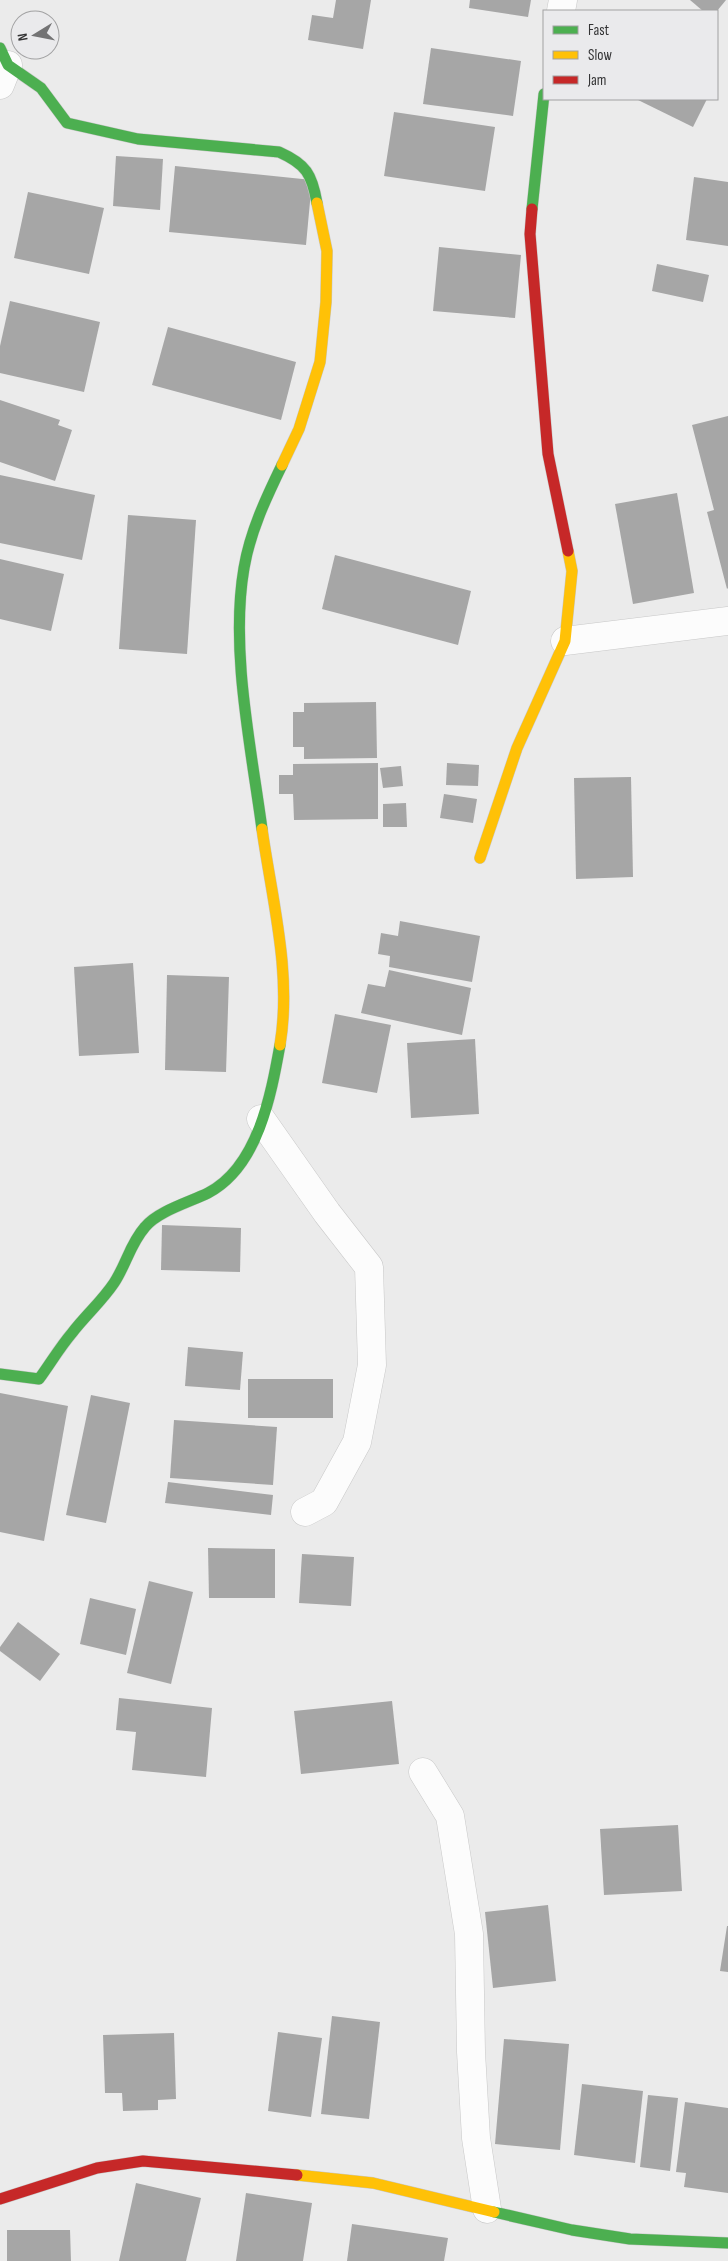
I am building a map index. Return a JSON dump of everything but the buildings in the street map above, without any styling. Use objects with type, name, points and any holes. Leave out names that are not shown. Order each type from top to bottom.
[{"type":"street","points":[[0,1374],[39,1379],[71,1334],[114,1283],[134,1241],[146,1226],[169,1212],[210,1192],[237,1171],[253,1144],[274,1079],[285,1016],[280,942],[262,831],[240,664],[240,611],[244,568],[261,509],[299,429],[320,362],[326,302],[327,251],[313,181],[297,160],[279,152],[138,139],[67,123],[41,88],[3,66]]},
{"type":"street","points":[[480,858],[518,748],[564,641],[572,571],[548,454],[530,234],[543,100]]},
{"type":"street","points":[[564,641],[728,621]]},
{"type":"street","points":[[261,1119],[327,1214],[369,1267],[372,1365],[357,1442],[324,1502],[306,1512]]},
{"type":"street","points":[[423,1772],[450,1816],[469,1934],[471,2052],[476,2138],[487,2209]]},
{"type":"street","points":[[0,2199],[97,2168],[143,2161],[374,2183],[572,2230],[630,2240],[728,2243]]},
{"type":"traffic: fast","points":[[0,48],[8,65],[41,88],[67,123],[138,139],[279,152],[296,161],[306,171],[313,184],[317,203]]},
{"type":"traffic: fast","points":[[532,209],[543,100]]},
{"type":"traffic: fast","points":[[262,829],[244,698],[239,631],[240,599],[244,568],[254,528],[282,465]]},
{"type":"traffic: fast","points":[[0,1374],[39,1379],[68,1338],[114,1283],[136,1240],[145,1227],[158,1216],[208,1193],[225,1181],[239,1166],[259,1128],[272,1086],[280,1045]]},
{"type":"traffic: fast","points":[[494,2212],[572,2230],[630,2239],[728,2243]]},
{"type":"traffic: slow","points":[[282,465],[299,429],[320,362],[326,302],[327,251],[317,203]]},
{"type":"traffic: slow","points":[[480,858],[517,748],[565,641],[572,571],[568,551]]},
{"type":"traffic: slow","points":[[262,829],[282,964],[284,991],[280,1045]]},
{"type":"traffic: slow","points":[[297,2175],[373,2183],[494,2212]]},
{"type":"traffic: jam","points":[[532,209],[530,234],[548,454],[568,551]]},
{"type":"traffic: jam","points":[[0,2199],[97,2168],[143,2161],[297,2175]]}]
